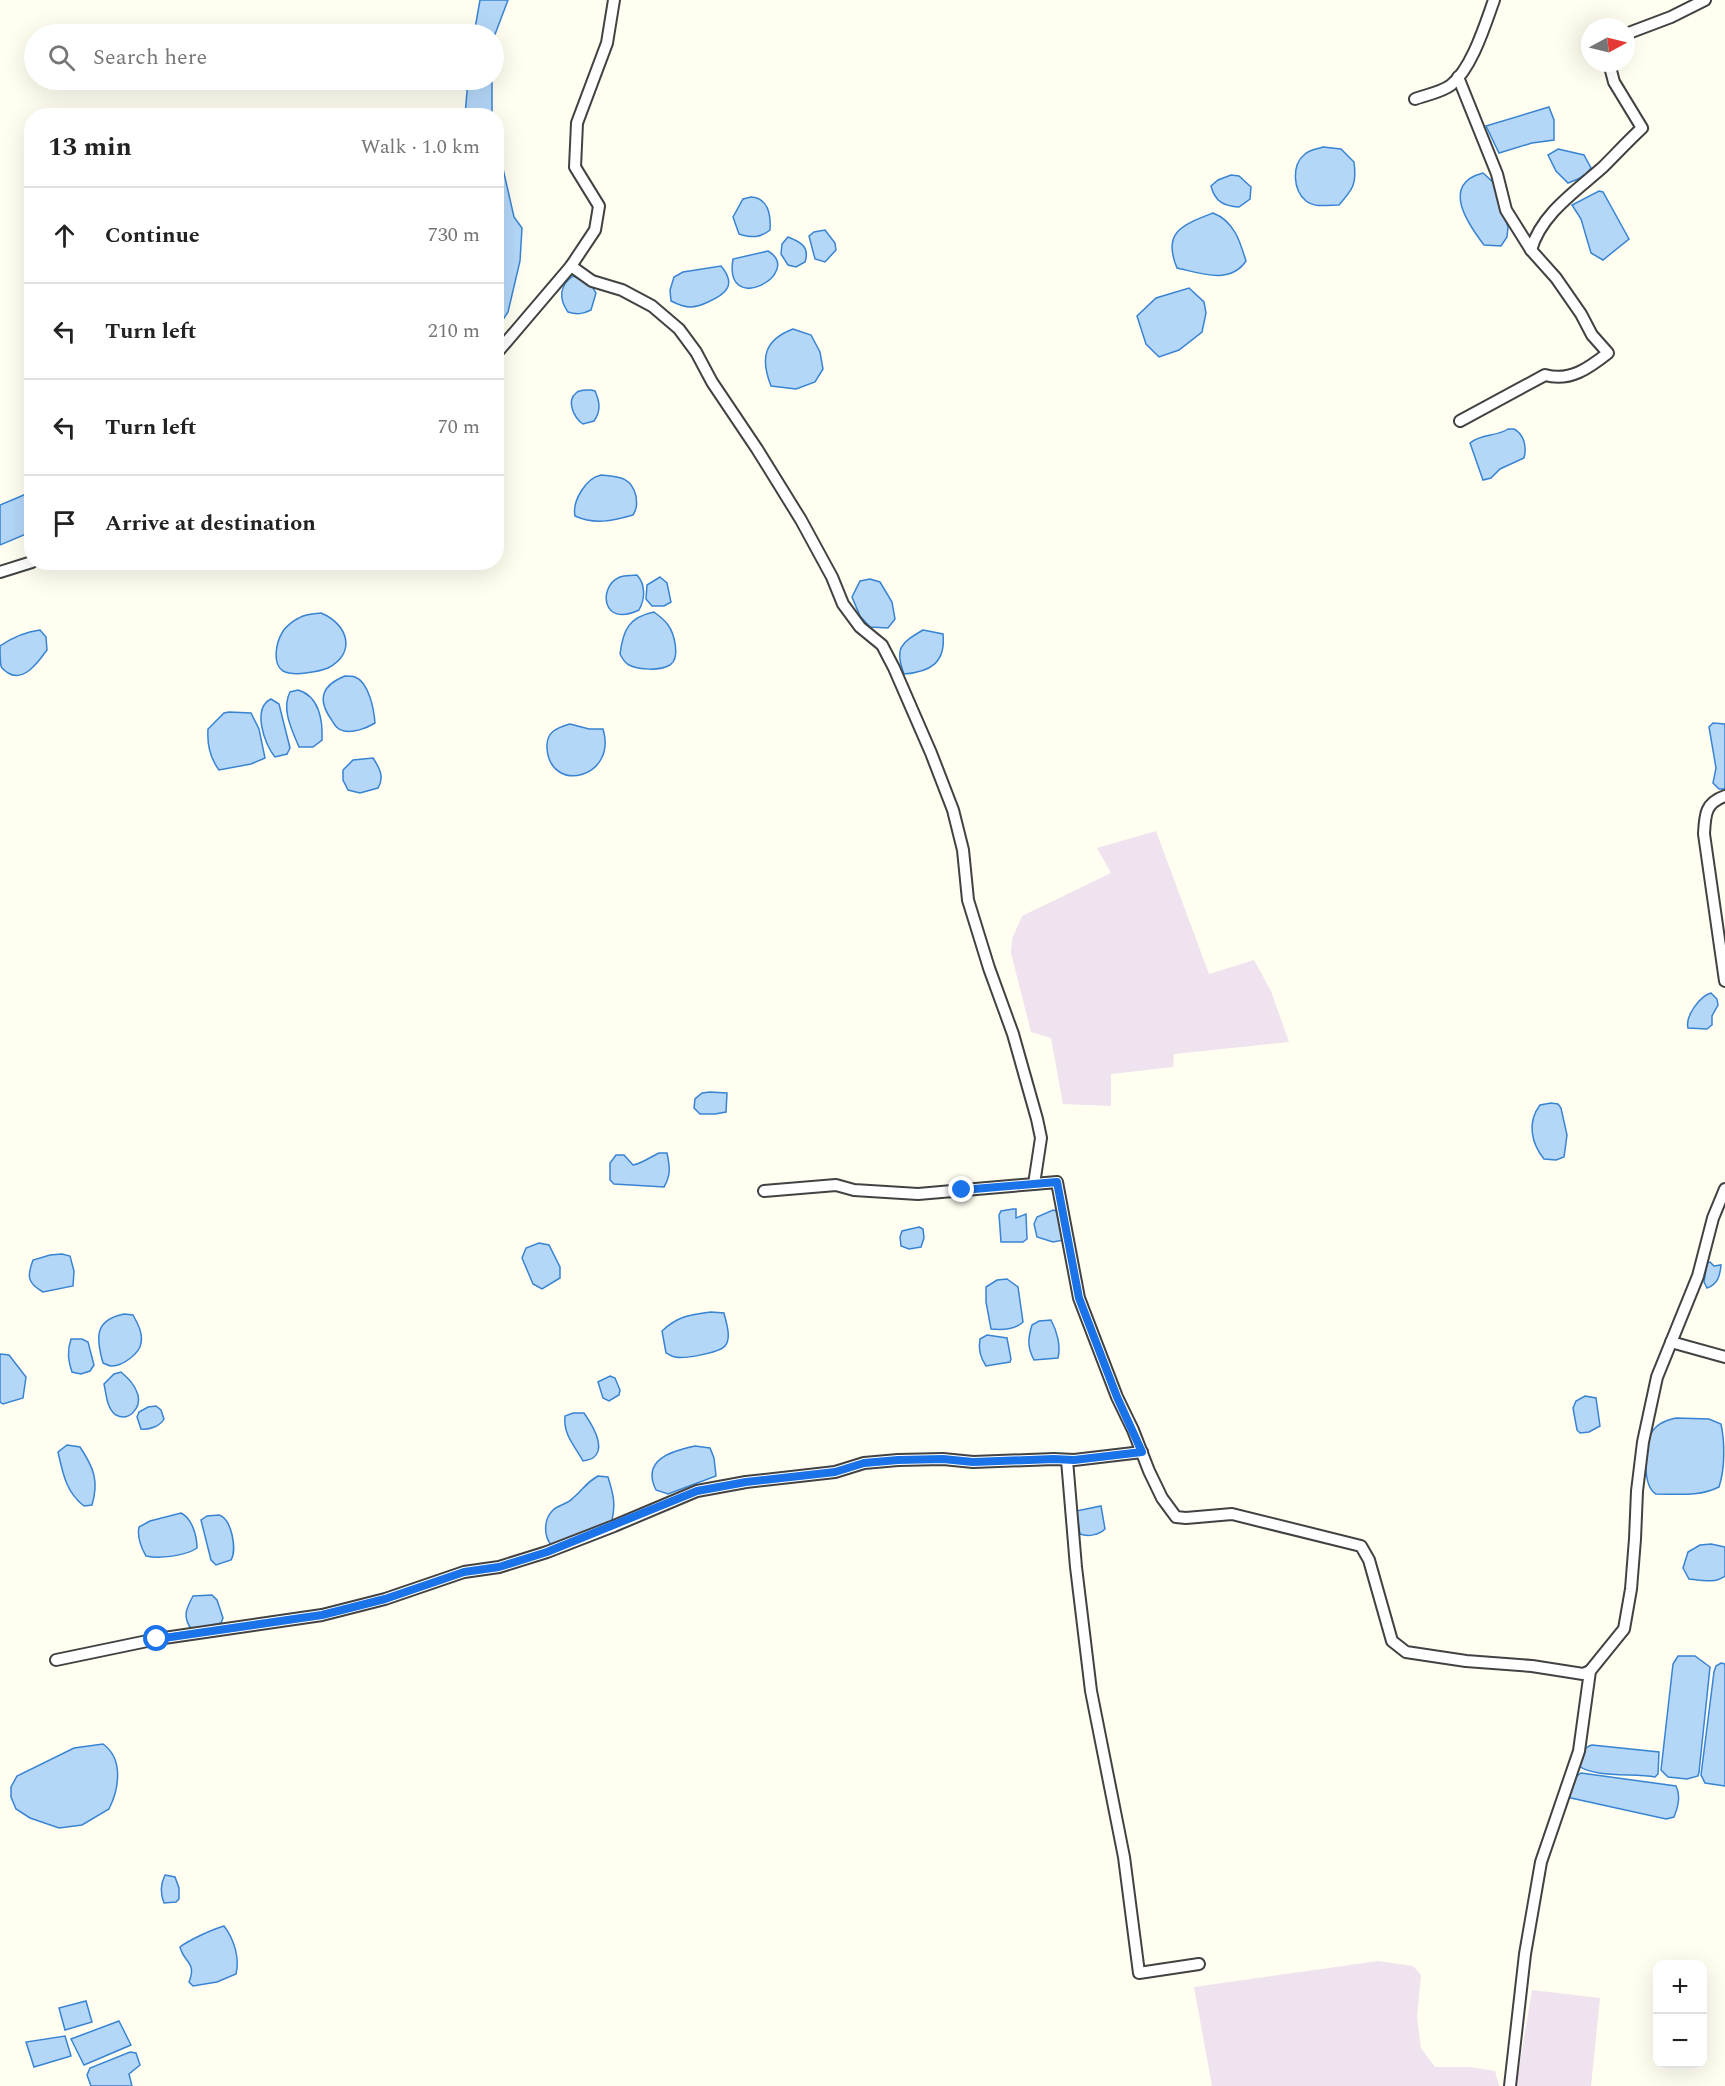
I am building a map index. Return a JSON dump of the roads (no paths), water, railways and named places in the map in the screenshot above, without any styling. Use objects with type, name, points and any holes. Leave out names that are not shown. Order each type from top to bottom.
[{"type":"street","points":[[504,345],[571,266],[595,230],[599,206],[575,167],[576,123],[607,43],[614,0]]},
{"type":"street","points":[[1415,99],[1450,86],[1458,77],[1473,55],[1494,0]]},
{"type":"street","points":[[1635,31],[1671,17],[1705,0]]},
{"type":"street","points":[[1531,249],[1534,237],[1549,215],[1642,128],[1614,82],[1611,72]]},
{"type":"street","points":[[1458,77],[1497,174],[1506,210],[1531,249],[1556,278],[1581,314],[1592,335],[1608,353],[1589,368],[1575,374],[1555,378],[1545,375],[1460,421]]},
{"type":"street","points":[[571,266],[592,281],[622,290],[652,306],[679,329],[696,352],[712,382],[801,520],[832,577],[843,604],[860,627],[882,645],[894,668],[953,810],[963,850],[968,900],[1013,1034],[1037,1119],[1041,1138],[1034,1184]]},
{"type":"street","points":[[0,572],[24,564]]},
{"type":"street","points":[[1725,796],[1714,800],[1705,815],[1704,834],[1725,981]]},
{"type":"street","points":[[764,1191],[836,1185],[854,1190],[918,1194],[1057,1182],[1079,1298],[1117,1397],[1162,1498],[1176,1516],[1186,1518],[1232,1514],[1361,1546],[1369,1560],[1392,1641],[1407,1652],[1583,1674],[1590,1671],[1624,1629],[1631,1589],[1637,1491],[1643,1442],[1658,1377],[1698,1276],[1713,1218],[1725,1189]]},
{"type":"street","points":[[1671,1342],[1725,1357]]},
{"type":"street","points":[[56,1660],[157,1639],[322,1615],[385,1599],[464,1572],[499,1567],[547,1552],[697,1491],[746,1482],[835,1472],[864,1463],[898,1460],[943,1459],[973,1462],[1067,1460],[1142,1452]]},
{"type":"street","points":[[1067,1460],[1076,1567],[1091,1691],[1124,1857],[1139,1973],[1199,1964]]},
{"type":"street","points":[[1510,2086],[1526,1954],[1541,1862],[1579,1751],[1590,1671]]},
{"type":"water","points":[[480,0],[508,0],[499,24],[476,24]]},
{"type":"water","points":[[467,90],[492,90],[492,108],[466,108]]},
{"type":"water","points":[[1549,107],[1554,120],[1554,140],[1532,143],[1499,153],[1486,126]]},
{"type":"water","points":[[1323,147],[1341,149],[1354,162],[1353,186],[1339,205],[1314,205],[1306,201],[1298,191],[1296,184],[1297,164],[1300,159],[1305,154]]},
{"type":"water","points":[[1558,149],[1584,155],[1591,168],[1578,179],[1568,183],[1556,171],[1548,155]]},
{"type":"water","points":[[504,173],[514,217],[522,228],[520,261],[508,312],[504,318]]},
{"type":"water","points":[[1483,173],[1494,183],[1508,227],[1507,237],[1501,246],[1484,245],[1465,216],[1461,205],[1460,195],[1463,186],[1470,178]]},
{"type":"water","points":[[1231,175],[1239,176],[1251,187],[1250,199],[1239,207],[1221,202],[1215,196],[1211,186],[1218,180]]},
{"type":"water","points":[[1599,191],[1603,192],[1629,239],[1603,260],[1591,253],[1581,219],[1572,205]]},
{"type":"water","points":[[751,197],[765,204],[770,218],[770,230],[756,237],[739,234],[733,217],[743,199]]},
{"type":"water","points":[[1213,213],[1231,226],[1246,261],[1232,273],[1223,275],[1177,268],[1172,246],[1178,231]]},
{"type":"water","points":[[825,230],[835,243],[836,250],[825,262],[815,259],[809,236],[814,232]]},
{"type":"water","points":[[788,237],[800,243],[806,252],[805,262],[796,267],[788,265],[781,254],[782,244]]},
{"type":"water","points":[[768,251],[777,260],[777,270],[771,279],[749,288],[739,286],[733,276],[733,259]]},
{"type":"water","points":[[721,266],[729,284],[720,296],[693,307],[682,306],[671,301],[670,290],[674,277],[683,272]]},
{"type":"water","points":[[573,276],[590,283],[596,293],[591,310],[574,314],[568,312],[565,307],[562,297],[563,288]]},
{"type":"water","points":[[1189,288],[1204,302],[1206,313],[1202,332],[1179,350],[1159,357],[1146,344],[1137,316],[1156,298]]},
{"type":"water","points":[[793,329],[811,335],[820,352],[823,369],[815,382],[796,389],[771,386],[765,359],[767,351],[770,344],[783,333]]},
{"type":"water","points":[[591,390],[597,395],[599,410],[594,421],[583,424],[574,414],[572,400],[578,392]]},
{"type":"water","points":[[1508,429],[1514,429],[1522,437],[1525,445],[1524,458],[1500,469],[1491,478],[1483,480],[1470,443]]},
{"type":"water","points":[[601,475],[623,479],[631,485],[637,502],[633,515],[604,521],[575,516],[576,504],[581,491],[595,477]]},
{"type":"water","points":[[24,495],[24,535],[0,545],[0,505]]},
{"type":"water","points":[[637,575],[644,592],[639,610],[617,614],[607,604],[608,589],[620,577]]},
{"type":"water","points":[[660,577],[667,583],[671,602],[664,606],[652,606],[646,599],[647,585]]},
{"type":"water","points":[[870,579],[880,582],[892,602],[895,619],[888,628],[870,627],[860,616],[852,597],[860,581]]},
{"type":"water","points":[[654,612],[667,623],[672,634],[676,651],[673,662],[666,667],[655,669],[629,665],[620,654],[625,631],[639,617]]},
{"type":"water","points":[[321,613],[338,624],[343,631],[346,647],[343,655],[337,662],[323,670],[300,674],[283,671],[277,664],[276,653],[283,631],[301,617]]},
{"type":"water","points":[[40,630],[46,637],[47,650],[35,665],[20,675],[4,670],[1,667],[0,646],[19,635]]},
{"type":"water","points":[[923,630],[943,634],[942,652],[939,659],[929,668],[904,674],[900,658],[901,647]]},
{"type":"water","points":[[345,676],[355,677],[364,684],[373,711],[375,723],[356,731],[344,731],[338,728],[324,705],[324,693],[327,688]]},
{"type":"water","points":[[298,690],[311,698],[320,717],[322,740],[313,747],[299,747],[288,720],[287,705],[290,692]]},
{"type":"water","points":[[271,699],[279,704],[290,748],[287,754],[275,757],[267,744],[261,718],[265,704]]},
{"type":"water","points":[[224,713],[251,713],[259,729],[265,758],[251,764],[219,770],[210,751],[208,729]]},
{"type":"water","points":[[1713,723],[1725,724],[1725,789],[1719,789],[1713,783],[1716,768],[1709,727]]},
{"type":"water","points":[[570,724],[589,729],[603,729],[605,746],[601,759],[593,769],[570,776],[559,772],[551,763],[547,743],[550,734]]},
{"type":"water","points":[[373,758],[381,776],[378,788],[360,793],[348,790],[343,780],[343,770],[353,760]]},
{"type":"water","points":[[1711,993],[1717,999],[1718,1005],[1712,1016],[1712,1025],[1707,1029],[1688,1028],[1694,1007],[1702,998]]},
{"type":"water","points":[[702,1093],[727,1093],[726,1112],[700,1114],[694,1108],[695,1099]]},
{"type":"water","points":[[1558,1104],[1561,1108],[1567,1135],[1564,1157],[1556,1160],[1544,1159],[1536,1146],[1532,1132],[1533,1118],[1540,1105]]},
{"type":"water","points":[[659,1153],[667,1153],[669,1163],[669,1175],[664,1187],[614,1184],[610,1180],[610,1163],[616,1155],[624,1155],[633,1165]]},
{"type":"water","points":[[1016,1209],[1016,1218],[1026,1214],[1027,1239],[1023,1242],[1001,1242],[999,1215],[1001,1211]]},
{"type":"water","points":[[1053,1210],[1060,1212],[1064,1240],[1053,1242],[1037,1237],[1034,1224],[1037,1217]]},
{"type":"water","points":[[919,1227],[923,1229],[924,1238],[921,1247],[909,1249],[901,1246],[902,1231]]},
{"type":"water","points":[[539,1243],[549,1245],[560,1267],[560,1278],[542,1289],[533,1284],[522,1258],[526,1248]]},
{"type":"water","points":[[62,1254],[70,1256],[74,1271],[73,1286],[43,1292],[30,1279],[33,1260]]},
{"type":"water","points":[[1710,1262],[1714,1266],[1721,1265],[1721,1269],[1716,1282],[1707,1288],[1704,1282],[1707,1263]]},
{"type":"water","points":[[1007,1279],[1018,1287],[1023,1322],[1012,1328],[991,1329],[986,1287],[997,1280]]},
{"type":"water","points":[[711,1312],[724,1313],[728,1334],[725,1346],[716,1351],[693,1356],[674,1357],[666,1353],[662,1331],[684,1317]]},
{"type":"water","points":[[124,1314],[133,1315],[138,1325],[141,1332],[140,1347],[121,1364],[110,1366],[103,1363],[99,1346],[100,1331],[107,1321]]},
{"type":"water","points":[[1051,1320],[1058,1339],[1058,1358],[1034,1360],[1029,1342],[1032,1325],[1039,1321]]},
{"type":"water","points":[[987,1335],[1007,1338],[1010,1362],[986,1366],[979,1346],[980,1339]]},
{"type":"water","points":[[71,1339],[82,1339],[88,1342],[94,1365],[90,1371],[81,1374],[72,1372],[68,1356]]},
{"type":"water","points":[[0,1354],[9,1355],[26,1377],[23,1398],[3,1404],[0,1402]]},
{"type":"water","points":[[121,1372],[131,1382],[138,1395],[136,1409],[125,1417],[113,1413],[107,1401],[104,1384],[114,1374]]},
{"type":"water","points":[[610,1376],[615,1378],[620,1390],[619,1395],[609,1401],[603,1398],[598,1382]]},
{"type":"water","points":[[1585,1396],[1596,1398],[1600,1426],[1589,1432],[1580,1433],[1577,1430],[1573,1408],[1576,1401]]},
{"type":"water","points":[[156,1406],[161,1410],[164,1419],[154,1427],[141,1429],[137,1417],[139,1412]]},
{"type":"water","points":[[584,1413],[596,1436],[597,1454],[591,1459],[583,1461],[568,1435],[565,1416]]},
{"type":"water","points":[[1676,1418],[1709,1419],[1721,1424],[1724,1456],[1719,1487],[1688,1494],[1656,1494],[1648,1484],[1646,1467],[1650,1436],[1661,1424]]},
{"type":"water","points":[[67,1445],[80,1447],[92,1468],[95,1489],[92,1505],[84,1506],[78,1501],[66,1482],[58,1452]]},
{"type":"water","points":[[695,1446],[710,1448],[714,1458],[716,1476],[668,1494],[656,1490],[652,1480],[655,1464],[668,1454]]},
{"type":"water","points":[[598,1476],[608,1477],[612,1490],[614,1506],[611,1524],[551,1545],[547,1537],[547,1518],[555,1508],[571,1500]]},
{"type":"water","points":[[1101,1506],[1105,1529],[1093,1535],[1080,1534],[1076,1511]]},
{"type":"water","points":[[181,1513],[185,1515],[193,1528],[197,1548],[172,1556],[146,1556],[140,1542],[139,1527],[150,1521]]},
{"type":"water","points":[[219,1515],[230,1528],[233,1555],[231,1560],[216,1565],[211,1560],[201,1520],[207,1516]]},
{"type":"water","points":[[1711,1544],[1725,1547],[1725,1576],[1712,1581],[1689,1579],[1683,1568],[1688,1552],[1700,1545]]},
{"type":"water","points":[[212,1595],[217,1600],[223,1618],[221,1623],[192,1630],[186,1613],[193,1596]]},
{"type":"water","points":[[1678,1656],[1695,1656],[1710,1667],[1699,1772],[1698,1776],[1687,1779],[1668,1777],[1661,1770],[1673,1664]]},
{"type":"water","points":[[1721,1663],[1725,1664],[1725,1786],[1705,1783],[1701,1775],[1714,1672],[1716,1666]]},
{"type":"water","points":[[103,1744],[114,1758],[118,1775],[109,1809],[82,1825],[59,1828],[30,1818],[16,1809],[11,1797],[11,1787],[17,1776],[74,1748]]},
{"type":"water","points":[[1592,1745],[1659,1752],[1658,1774],[1655,1777],[1605,1774],[1586,1770],[1579,1766],[1580,1760],[1584,1750]]},
{"type":"water","points":[[1581,1773],[1676,1786],[1678,1802],[1674,1817],[1666,1819],[1571,1798],[1569,1796],[1574,1778]]},
{"type":"water","points":[[165,1875],[175,1877],[179,1888],[179,1899],[176,1902],[164,1903],[161,1889]]},
{"type":"water","points":[[224,1926],[235,1949],[236,1974],[217,1982],[193,1986],[189,1982],[191,1966],[180,1947]]},
{"type":"water","points":[[86,2001],[92,2022],[65,2030],[59,2008]]},
{"type":"water","points":[[119,2021],[131,2045],[84,2065],[71,2039]]},
{"type":"water","points":[[65,2036],[71,2056],[34,2067],[26,2042]]},
{"type":"water","points":[[130,2052],[136,2053],[140,2065],[129,2074],[132,2086],[91,2086],[87,2075],[90,2068]]}]
